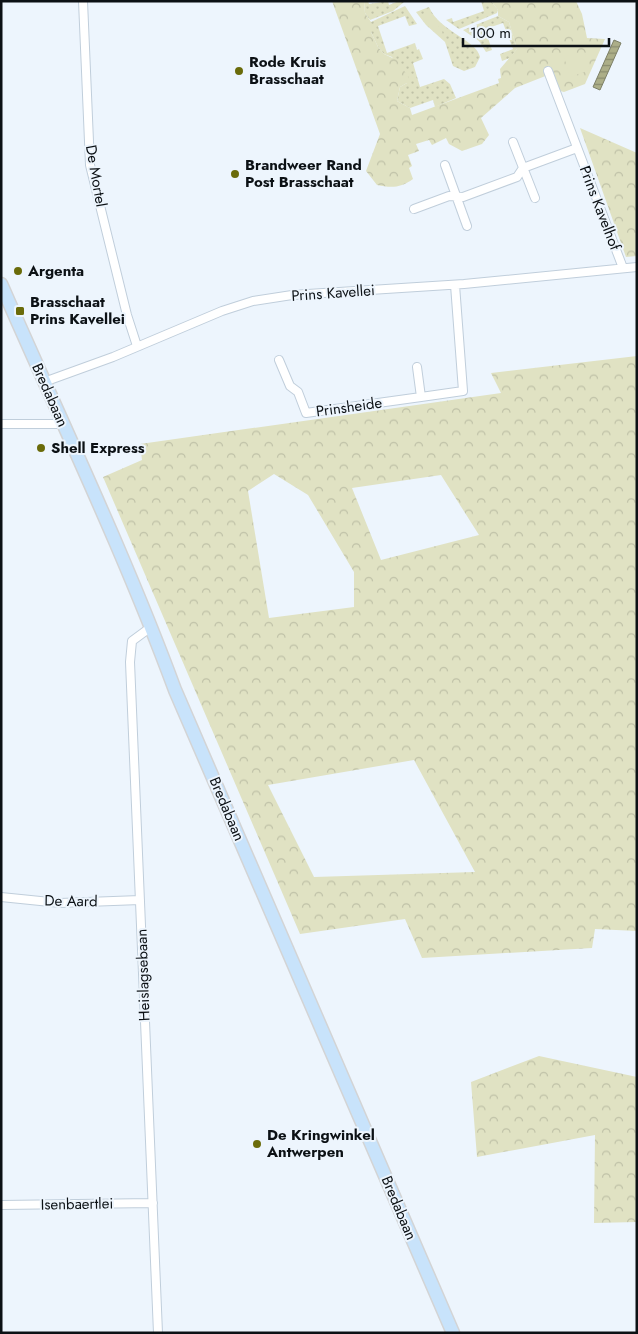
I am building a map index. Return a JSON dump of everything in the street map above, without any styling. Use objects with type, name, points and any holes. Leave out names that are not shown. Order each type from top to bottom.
[{"type":"main road","name":"Bredabaan","points":[[1,284],[151,627],[183,708],[453,1333]]},
{"type":"street","name":"De Mortel","points":[[82,1],[90,165],[127,315],[137,346]]},
{"type":"street","name":"Prins Kavelhof","points":[[548,71],[623,268]]},
{"type":"street","points":[[513,142],[535,198]]},
{"type":"street","name":"Prins Kavelhof","points":[[414,209],[449,196],[463,197],[517,177],[523,168],[577,148]]},
{"type":"street","points":[[444,165],[467,226]]},
{"type":"street","name":"Prins Kavellei","points":[[44,382],[253,301],[292,295],[454,285],[637,267]]},
{"type":"street","name":"Prinsheide","points":[[279,360],[290,386],[298,392],[306,413],[463,391],[454,285]]},
{"type":"street","points":[[417,367],[421,397]]},
{"type":"street","points":[[1,424],[63,424]]},
{"type":"street","name":"Heislagsebaan","points":[[151,627],[136,637],[131,646],[158,1333]]},
{"type":"street","name":"De Aard","points":[[1,897],[60,903],[140,900]]},
{"type":"street","name":"Isenbaertlei","points":[[1,1205],[153,1204]]},
{"type":"green space","points":[[332,1],[364,1],[365,13],[371,22],[371,32],[378,47],[384,54],[397,60],[409,78],[407,83],[400,87],[397,101],[410,108],[412,115],[499,83],[498,79],[501,78],[500,69],[517,49],[509,22],[498,16],[498,10],[491,1],[576,1],[582,14],[587,38],[605,39],[585,84],[564,92],[560,91],[553,73],[515,88],[481,118],[489,135],[482,144],[462,151],[449,144],[446,138],[432,145],[429,140],[416,144],[419,151],[408,155],[412,166],[409,168],[413,179],[400,186],[382,186],[377,185],[366,171],[380,134]]},
{"type":"green space","points":[[364,1],[368,1],[369,4],[388,1],[389,5],[399,1],[404,2],[393,11],[370,20],[365,13]]},
{"type":"green space","points":[[481,1],[491,1],[498,10],[497,13],[459,29],[446,20],[452,18],[453,22],[484,11]]},
{"type":"green space","points":[[405,6],[417,24],[409,26],[405,16],[378,26],[387,53],[415,43],[423,59],[413,63],[420,87],[444,79],[450,84],[456,98],[435,107],[433,100],[410,108],[397,101],[400,87],[407,83],[392,57],[384,54],[378,47],[371,32],[371,22]]},
{"type":"green space","points":[[429,7],[441,23],[477,51],[480,57],[475,67],[464,71],[453,66],[445,42],[426,25],[416,12]]},
{"type":"green space","points":[[429,14],[443,35],[424,19],[425,15]]},
{"type":"green space","points":[[498,16],[509,22],[517,49],[510,58],[502,61],[500,54],[513,49],[503,23],[485,29],[492,50],[486,52],[479,41],[463,30]]},
{"type":"green space","points":[[584,51],[590,70],[570,77],[564,57]]},
{"type":"green space","points":[[580,128],[637,153],[637,256],[626,257]]},
{"type":"green space","points":[[637,356],[637,931],[595,929],[592,948],[422,958],[405,919],[300,934],[103,477],[142,460],[140,444],[501,393],[491,373]],"holes":[[[274,474],[308,495],[354,572],[354,607],[269,618],[248,491]],[[441,475],[479,535],[381,560],[352,488]],[[414,760],[475,872],[314,877],[268,785]]]},
{"type":"green space","points":[[539,1056],[637,1077],[637,1222],[594,1223],[595,1135],[477,1157],[471,1082]]},
{"type":"shaded area","points":[[614,40],[621,43],[600,90],[593,87]]},
{"type":"place","name":"Rode Kruis Brasschaat","points":[[239,71]]},
{"type":"place","name":"Brandweer Rand Post Brasschaat","points":[[235,174]]},
{"type":"place","name":"Argenta","points":[[18,271]]},
{"type":"place","name":"Brasschaat Prins Kavellei","points":[[20,311]]},
{"type":"place","name":"Shell Express","points":[[41,448]]},
{"type":"place","name":"De Kringwinkel Antwerpen","points":[[257,1144]]}]
